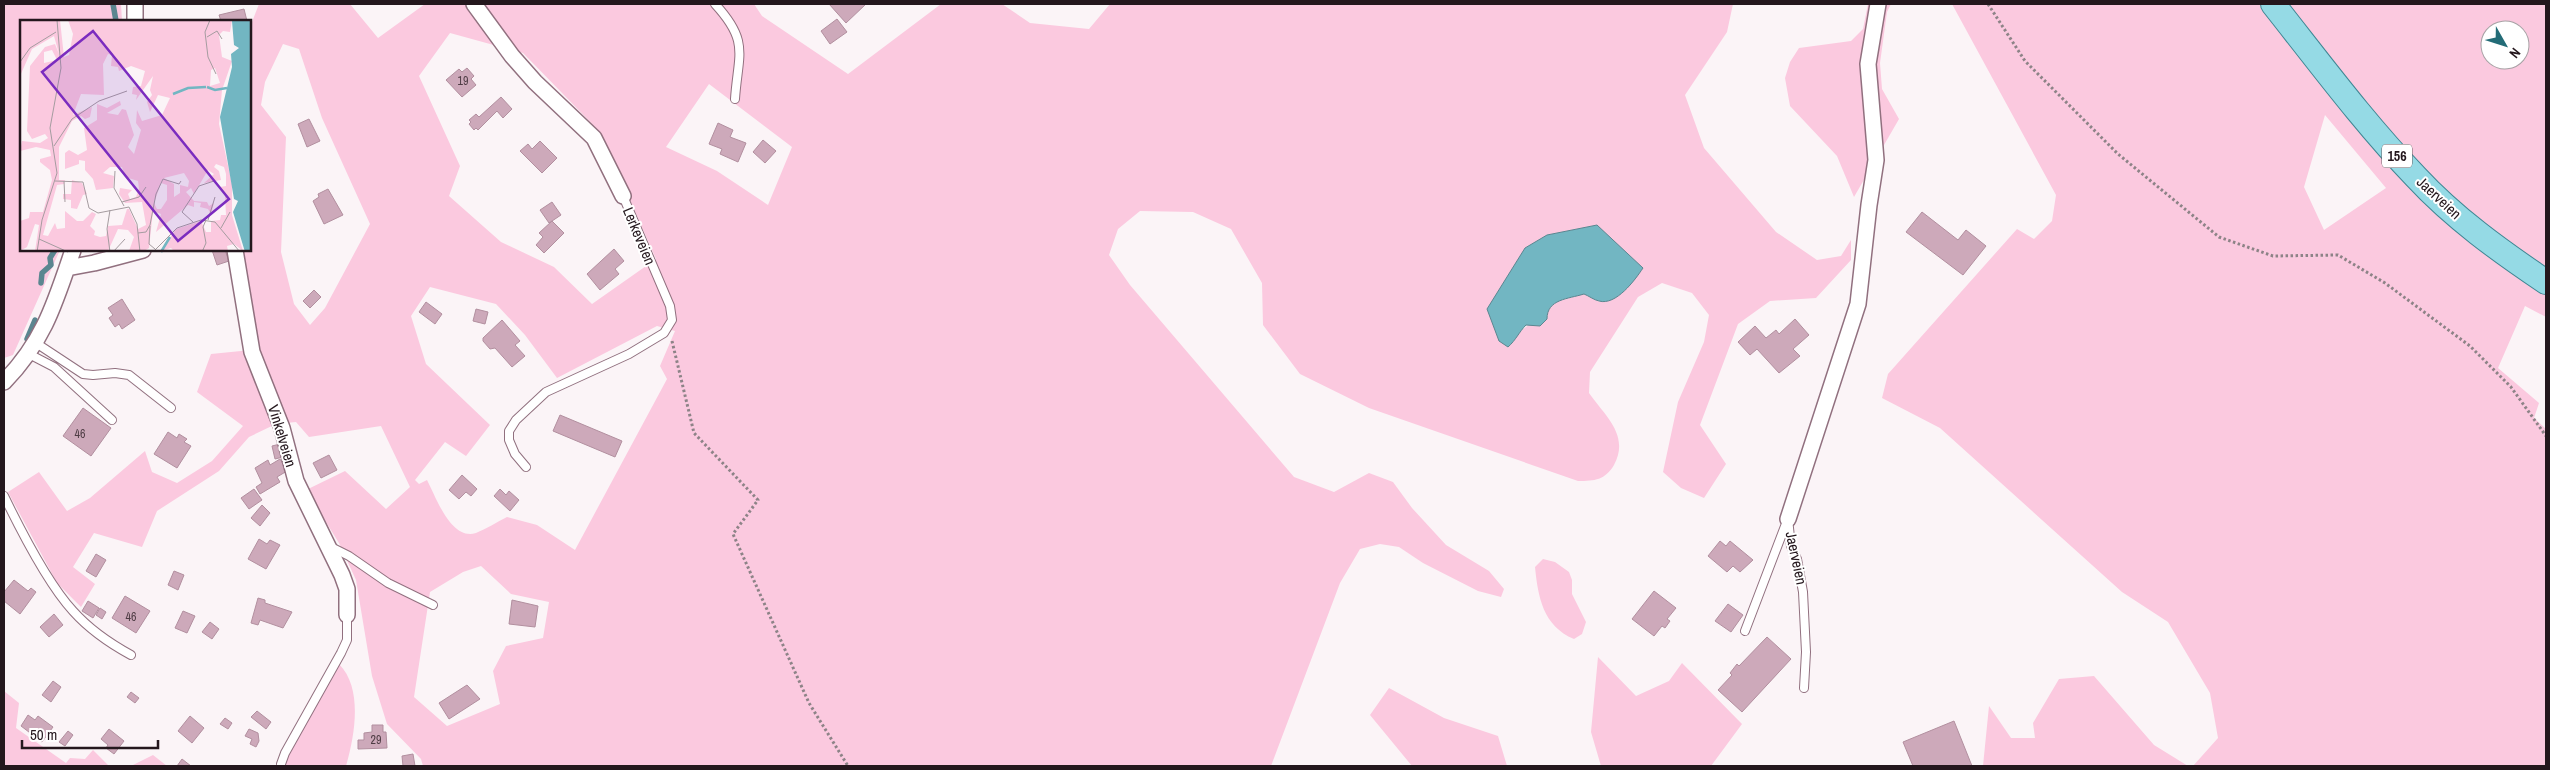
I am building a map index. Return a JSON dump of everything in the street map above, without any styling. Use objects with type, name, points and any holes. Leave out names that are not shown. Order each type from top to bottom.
[{"type":"main road","name":"Jaerveien","points":[[2273,4],[2370,125],[2417,179],[2476,232],[2546,282]]},
{"type":"street","points":[[135,4],[135,20]]},
{"type":"street","name":"Lerkeveien","points":[[474,4],[512,56],[535,82],[594,138],[623,196]]},
{"type":"street","points":[[1788,519],[1858,304],[1876,160],[1868,64],[1878,4]]},
{"type":"street","points":[[4,382],[33,348],[54,305],[73,251]]},
{"type":"street","points":[[67,268],[94,264],[140,251]]},
{"type":"street","name":"Vinkelveien","points":[[235,251],[252,352],[282,428],[296,481],[329,547],[347,589],[347,615]]},
{"type":"lane","points":[[716,4],[729,21],[741,46],[735,99]]},
{"type":"lane","name":"Lerkeveien","points":[[623,196],[670,306],[672,320],[669,326]]},
{"type":"lane","points":[[526,468],[512,449],[509,440],[510,427],[546,392],[629,354],[659,336],[669,326]]},
{"type":"lane","points":[[33,348],[83,374],[93,376],[115,373],[129,375],[172,408]]},
{"type":"lane","points":[[33,348],[112,420]]},
{"type":"lane","points":[[4,496],[38,558],[72,610],[107,642],[131,655]]},
{"type":"lane","name":"Jaerveien","points":[[1745,631],[1788,519]]},
{"type":"lane","name":"Jaerveien","points":[[1788,519],[1791,546],[1796,559],[1803,592],[1806,652],[1804,688]]},
{"type":"lane","points":[[329,547],[349,556],[388,583],[433,605]]},
{"type":"lane","points":[[282,764],[285,752],[347,640],[347,615]]},
{"type":"path","points":[[1988,4],[2025,62],[2118,154],[2219,237],[2273,256],[2338,255],[2385,283],[2470,346],[2511,386],[2546,436]]},
{"type":"path","points":[[669,326],[694,433],[758,500],[733,534],[809,703],[848,766]]},
{"type":"shaded area","points":[[4,4],[121,4],[122,20],[20,20],[20,251],[60,251],[13,355],[4,358]]},
{"type":"shaded area","points":[[259,4],[350,4],[378,38],[425,4],[754,4],[762,16],[848,74],[941,4],[1002,4],[1030,23],[1089,29],[1110,4],[1733,4],[1727,32],[1685,95],[1704,148],[1776,232],[1817,260],[1841,256],[1851,240],[1851,260],[1816,298],[1770,301],[1738,324],[1700,425],[1726,464],[1704,498],[1681,488],[1663,472],[1678,402],[1704,342],[1709,315],[1692,293],[1662,283],[1638,297],[1590,372],[1589,393],[1614,426],[1619,444],[1618,454],[1611,470],[1603,477],[1590,481],[1578,481],[1369,408],[1300,374],[1263,325],[1262,283],[1231,229],[1193,212],[1140,211],[1118,229],[1109,255],[1130,285],[1294,477],[1334,492],[1369,473],[1393,482],[1412,508],[1446,545],[1489,571],[1504,589],[1501,597],[1478,591],[1423,563],[1399,547],[1380,544],[1360,549],[1340,583],[1271,766],[423,766],[421,759],[387,724],[372,676],[356,580],[339,543],[306,490],[345,471],[386,509],[410,487],[381,426],[309,437],[296,422],[276,424],[249,437],[219,471],[157,511],[142,547],[94,533],[73,567],[95,584],[81,607],[57,583],[8,492],[39,472],[67,511],[90,498],[145,451],[152,472],[177,483],[212,461],[243,426],[197,392],[211,354],[260,349],[243,259],[244,251],[251,251],[251,24]],"holes":[[[450,33],[523,53],[600,132],[656,259],[592,304],[554,267],[501,242],[449,196],[460,166],[419,76]],[[283,44],[299,49],[322,118],[370,224],[325,308],[310,325],[294,304],[281,252],[286,137],[261,105],[265,82]],[[709,84],[792,147],[768,205],[717,171],[666,147]],[[1597,225],[1600,302],[1584,294],[1554,302],[1547,311],[1518,333],[1525,248],[1547,235]],[[430,287],[496,304],[525,335],[557,378],[657,326],[675,331],[660,366],[667,379],[575,550],[537,525],[507,517],[476,533],[467,534],[459,530],[446,516],[427,480],[419,484],[415,480],[445,442],[466,456],[490,425],[426,364],[411,316]],[[481,566],[511,594],[549,602],[543,638],[506,646],[493,671],[500,704],[447,726],[414,697],[430,592],[463,572]]]},
{"type":"shaded area","points":[[1868,4],[1891,4],[1887,12],[1880,63],[1882,89],[1899,119],[1854,197],[1837,156],[1790,106],[1785,78],[1790,62],[1799,48],[1851,41],[1863,29]]},
{"type":"shaded area","points":[[1952,4],[2546,4],[2546,317],[2525,306],[2498,368],[2539,403],[2534,418],[2546,429],[2546,766],[2193,766],[2218,738],[2210,693],[2168,622],[2122,592],[1940,428],[1882,398],[1888,374],[2017,229],[2034,239],[2052,221],[2056,195]],"holes":[[[2325,115],[2386,188],[2324,230],[2304,187]]]},
{"type":"shaded area","points":[[1543,559],[1555,562],[1569,572],[1572,580],[1572,594],[1586,622],[1582,634],[1574,639],[1555,626],[1540,600],[1535,567]]},
{"type":"shaded area","points":[[1598,657],[1636,696],[1669,681],[1682,663],[1742,724],[1711,766],[1601,766],[1591,732]]},
{"type":"shaded area","points":[[339,664],[347,674],[351,686],[355,712],[352,740],[346,766],[280,766]]},
{"type":"shaded area","points":[[2094,676],[2154,745],[2188,766],[1983,766],[1989,706],[2011,738],[2035,738],[2033,723],[2059,679]]},
{"type":"shaded area","points":[[1389,688],[1444,718],[1498,736],[1507,766],[1412,766],[1370,715]]},
{"type":"shaded area","points":[[4,691],[19,703],[16,728],[66,763],[70,758],[85,759],[93,750],[108,765],[123,766],[4,766]]},
{"type":"shaded area","points":[[153,755],[167,766],[131,766]]},
{"type":"water","points":[[1597,225],[1643,268],[1630,285],[1618,296],[1605,302],[1584,294],[1560,301],[1551,307],[1547,319],[1540,326],[1526,325],[1508,347],[1499,341],[1487,309],[1525,248],[1547,235]]},
{"type":"building","points":[[829,4],[866,4],[846,23]]},
{"type":"building","points":[[244,9],[247,20],[221,20],[219,15]]},
{"type":"building","points":[[837,19],[847,32],[830,44],[821,31]]},
{"type":"building","points":[[467,68],[474,76],[471,79],[476,85],[462,97],[446,80],[459,69],[462,72]]},
{"type":"building","points":[[501,97],[512,109],[503,118],[497,111],[478,130],[476,128],[474,130],[469,124],[471,122],[469,120],[476,114],[479,117]]},
{"type":"building","points":[[309,119],[320,141],[307,147],[298,124]]},
{"type":"building","points":[[718,123],[733,130],[730,137],[746,143],[738,162],[720,154],[722,149],[709,144]]},
{"type":"building","points":[[763,140],[776,151],[765,163],[753,152]]},
{"type":"building","points":[[540,141],[557,158],[542,173],[520,151],[528,144],[532,149]]},
{"type":"building","points":[[328,189],[343,215],[324,224],[313,201],[319,197],[318,194]]},
{"type":"building","points":[[552,202],[561,215],[549,223],[540,210]]},
{"type":"building","points":[[1922,212],[1958,240],[1966,230],[1986,246],[1963,275],[1906,232]]},
{"type":"building","points":[[552,221],[564,233],[544,253],[536,245],[543,237],[539,233]]},
{"type":"building","points":[[614,249],[624,261],[615,269],[619,274],[600,290],[587,274]]},
{"type":"building","points":[[212,251],[225,251],[229,261],[217,265]]},
{"type":"building","points":[[314,290],[321,297],[310,308],[303,301]]},
{"type":"building","points":[[122,299],[135,320],[122,329],[119,324],[115,327],[109,318],[113,315],[108,308]]},
{"type":"building","points":[[426,302],[442,314],[435,324],[419,312]]},
{"type":"building","points":[[476,309],[488,312],[485,324],[473,321]]},
{"type":"building","points":[[1795,319],[1809,335],[1793,349],[1800,356],[1779,373],[1757,349],[1750,355],[1738,342],[1755,326],[1766,338],[1776,330],[1779,334]]},
{"type":"building","points":[[502,320],[520,341],[515,345],[525,356],[512,367],[495,348],[490,349],[483,341],[483,338]]},
{"type":"building","points":[[83,408],[111,428],[91,456],[63,436]]},
{"type":"building","points":[[560,415],[622,441],[615,457],[553,431]]},
{"type":"building","points":[[168,432],[177,438],[179,434],[187,439],[184,442],[191,446],[177,468],[154,454]]},
{"type":"building","points":[[280,444],[283,457],[275,459],[272,446]]},
{"type":"building","points":[[329,455],[337,470],[321,478],[313,463]]},
{"type":"building","points":[[280,459],[287,471],[277,477],[280,482],[260,494],[256,487],[262,483],[255,468],[268,460],[270,465]]},
{"type":"building","points":[[462,475],[477,489],[471,496],[466,492],[459,499],[449,490]]},
{"type":"building","points":[[254,489],[262,500],[249,509],[241,498]]},
{"type":"building","points":[[500,489],[506,495],[509,491],[519,500],[510,511],[494,496]]},
{"type":"building","points":[[262,505],[270,513],[260,526],[251,518]]},
{"type":"building","points":[[259,539],[267,544],[270,540],[280,545],[266,569],[248,559]]},
{"type":"building","points":[[1720,541],[1726,546],[1730,541],[1753,560],[1740,572],[1733,566],[1727,572],[1708,556]]},
{"type":"building","points":[[96,554],[106,560],[96,577],[86,571]]},
{"type":"building","points":[[174,571],[184,575],[178,590],[168,585]]},
{"type":"building","points":[[14,580],[28,591],[31,588],[36,592],[20,614],[4,601],[4,592]]},
{"type":"building","points":[[1654,591],[1676,608],[1667,619],[1670,621],[1665,628],[1662,626],[1654,636],[1632,619]]},
{"type":"building","points":[[125,596],[150,611],[136,633],[112,618]]},
{"type":"building","points":[[258,598],[265,600],[265,603],[292,612],[283,628],[260,620],[258,625],[251,623]]},
{"type":"building","points":[[512,600],[538,606],[535,627],[509,624]]},
{"type":"building","points":[[88,601],[99,608],[93,618],[82,611]]},
{"type":"building","points":[[1728,604],[1743,615],[1731,632],[1715,621]]},
{"type":"building","points":[[100,608],[106,612],[102,619],[96,615]]},
{"type":"building","points":[[183,611],[195,616],[187,633],[175,628]]},
{"type":"building","points":[[54,614],[63,625],[49,637],[40,627]]},
{"type":"building","points":[[210,622],[219,629],[212,639],[202,632]]},
{"type":"building","points":[[1767,637],[1791,659],[1742,712],[1718,690],[1732,675],[1730,673],[1737,664],[1739,666]]},
{"type":"building","points":[[53,681],[61,687],[51,702],[42,695]]},
{"type":"building","points":[[467,685],[480,699],[449,719],[439,703]]},
{"type":"building","points":[[131,692],[139,698],[135,703],[127,697]]},
{"type":"building","points":[[257,711],[271,722],[266,729],[251,717]]},
{"type":"building","points":[[28,715],[35,720],[38,716],[53,727],[42,742],[21,726]]},
{"type":"building","points":[[190,716],[204,728],[192,743],[178,731]]},
{"type":"building","points":[[225,718],[232,723],[228,729],[220,724]]},
{"type":"building","points":[[1954,721],[1972,766],[1913,766],[1903,742]]},
{"type":"building","points":[[372,725],[383,725],[383,732],[386,732],[387,748],[358,749],[358,740],[364,740],[364,733],[372,732]]},
{"type":"building","points":[[109,729],[124,741],[114,754],[106,748],[108,745],[101,739]]},
{"type":"building","points":[[249,729],[258,733],[259,741],[256,747],[250,744],[252,739],[245,736]]},
{"type":"building","points":[[68,731],[73,735],[65,746],[59,742]]},
{"type":"building","points":[[413,754],[415,766],[403,766],[402,756]]},
{"type":"building","points":[[182,759],[191,766],[177,766]]},
{"type":"waterway","points":[[113,4],[116,20]]},
{"type":"waterway","points":[[41,283],[42,273],[51,265],[50,258],[54,251]]},
{"type":"waterway","points":[[27,339],[35,320]]}]
